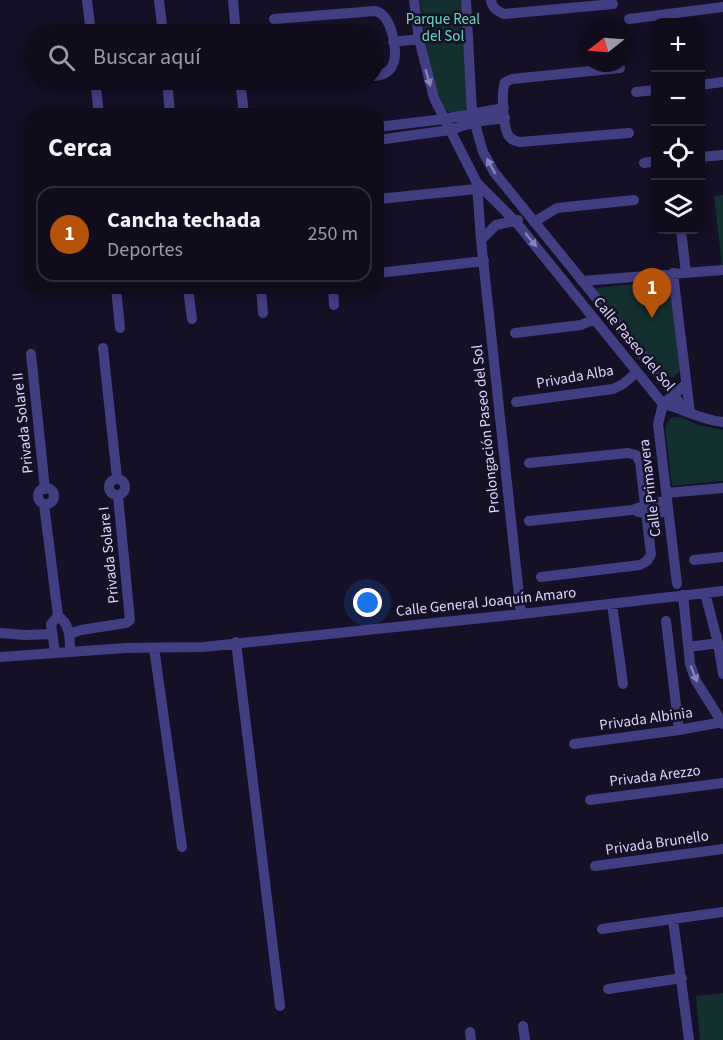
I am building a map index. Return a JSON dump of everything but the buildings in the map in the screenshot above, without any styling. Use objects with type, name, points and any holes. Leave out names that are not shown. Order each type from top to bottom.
[{"type":"street","points":[[87,0],[90,24]]},
{"type":"street","points":[[159,0],[162,24]]},
{"type":"street","points":[[233,0],[235,24]]},
{"type":"street","name":"Calle Paseo del Sol","points":[[414,0],[419,39],[434,98],[477,186],[516,222],[663,404],[687,411]]},
{"type":"street","name":"Calle Paseo del Sol","points":[[466,0],[473,117],[483,152],[494,172],[687,411]]},
{"type":"street","points":[[491,0],[491,5],[504,14],[613,4]]},
{"type":"street","points":[[633,19],[723,7]]},
{"type":"street","points":[[274,19],[375,10],[382,12],[388,19],[393,42],[394,63],[384,74]]},
{"type":"street","points":[[393,42],[419,39]]},
{"type":"street","points":[[581,72],[512,79],[505,82],[502,90],[507,133],[513,140],[520,142],[629,133]]},
{"type":"street","points":[[705,84],[723,82]]},
{"type":"street","points":[[96,90],[98,108]]},
{"type":"street","points":[[168,90],[169,108]]},
{"type":"street","points":[[241,90],[243,108]]},
{"type":"street","points":[[636,92],[651,90]]},
{"type":"street","points":[[384,126],[504,113]]},
{"type":"street","points":[[384,139],[450,130],[473,117]]},
{"type":"street","points":[[705,157],[723,155]]},
{"type":"street","points":[[384,198],[477,186]]},
{"type":"street","name":"Prolongación Paseo del Sol","points":[[477,186],[521,614]]},
{"type":"street","points":[[481,240],[496,225],[516,222],[557,208],[634,200]]},
{"type":"street","points":[[681,234],[686,273]]},
{"type":"street","points":[[384,272],[484,261]]},
{"type":"street","points":[[582,281],[723,270]]},
{"type":"street","points":[[674,273],[687,411],[705,420],[723,422]]},
{"type":"street","points":[[117,294],[120,328]]},
{"type":"street","points":[[189,294],[192,319]]},
{"type":"street","points":[[261,294],[263,313]]},
{"type":"street","points":[[333,294],[334,305]]},
{"type":"street","points":[[515,333],[581,325],[594,319]]},
{"type":"street","name":"Privada Solare I","points":[[69,634],[126,623],[130,620],[118,496],[111,494],[108,488],[110,481],[117,478],[103,348]]},
{"type":"street","name":"Privada Solare II","points":[[31,354],[45,489],[40,491],[38,496],[44,504],[58,616]]},
{"type":"street","name":"Privada Alba","points":[[516,402],[613,389],[636,373]]},
{"type":"street","points":[[663,404],[686,384]]},
{"type":"street","name":"Calle Primavera","points":[[663,404],[658,424],[677,585]]},
{"type":"street","points":[[529,463],[628,453],[636,455],[640,462],[651,554],[647,561],[640,565],[542,577]]},
{"type":"street","points":[[529,521],[645,509],[723,488]]},
{"type":"street","points":[[694,560],[723,557]]},
{"type":"street","name":"Calle General Joaquín Amaro","points":[[0,657],[70,651],[203,647],[723,591]]},
{"type":"street","points":[[705,593],[718,643],[723,674]]},
{"type":"street","points":[[683,595],[690,664],[696,681],[723,722]]},
{"type":"street","points":[[612,604],[622,684]]},
{"type":"street","points":[[54,652],[51,624],[58,616],[65,621],[69,634],[70,651]]},
{"type":"street","points":[[666,621],[679,730]]},
{"type":"street","points":[[0,633],[52,634]]},
{"type":"street","points":[[236,642],[280,1006]]},
{"type":"street","points":[[690,647],[718,643]]},
{"type":"street","points":[[154,648],[182,846]]},
{"type":"street","name":"Privada Albinia","points":[[574,744],[723,722]]},
{"type":"street","name":"Privada Arezzo","points":[[590,800],[723,783]]},
{"type":"street","name":"Privada Brunello","points":[[595,866],[723,849]]},
{"type":"street","points":[[602,929],[723,912]]},
{"type":"street","points":[[673,920],[682,978],[687,1040]]},
{"type":"street","points":[[608,989],[682,978]]},
{"type":"street","points":[[523,1026],[525,1040]]},
{"type":"green space","name":"Parque Real del Sol","points":[[420,0],[461,0],[468,104],[466,109],[460,112],[449,112],[438,93],[429,60]]},
{"type":"green space","points":[[723,195],[723,264],[722,265],[714,196]]},
{"type":"green space","points":[[667,280],[670,283],[680,371],[674,377],[664,375],[595,291],[597,288]]},
{"type":"green space","points":[[680,417],[698,425],[723,430],[723,481],[672,486],[665,430],[671,418]]},
{"type":"green space","points":[[723,993],[723,1040],[700,1040],[696,996]]},
{"type":"place","name":"Cancha techada","points":[[652,318]]}]
